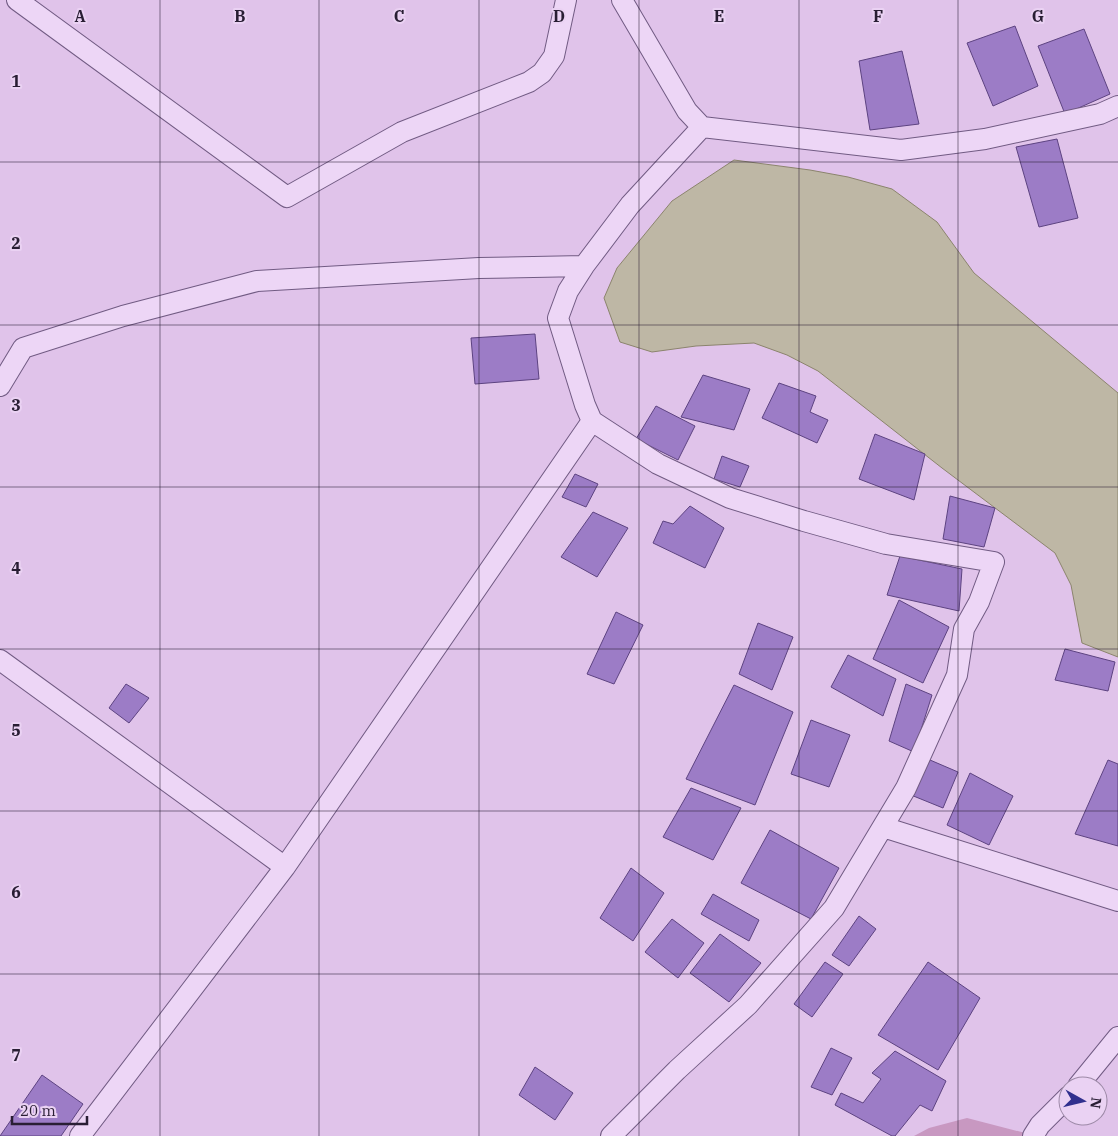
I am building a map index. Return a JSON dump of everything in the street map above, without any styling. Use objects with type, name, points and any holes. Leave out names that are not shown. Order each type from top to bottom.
[{"type":"street","points":[[17,0],[286,197],[402,132],[470,107],[529,82],[542,73],[554,56],[566,0]]},
{"type":"street","points":[[622,0],[687,111],[702,127],[901,150],[984,139],[1100,114],[1118,106]]},
{"type":"street","points":[[611,1136],[677,1070],[748,1005],[834,908],[906,788],[958,675],[964,629],[979,602],[994,562],[886,544],[730,498],[658,464],[592,421],[585,405],[558,318],[568,291],[584,266],[630,205],[702,127]]},
{"type":"street","points":[[0,386],[23,348],[123,316],[256,281],[479,268],[584,266]]},
{"type":"street","points":[[80,1136],[285,866],[592,421]]},
{"type":"street","points":[[0,660],[285,866]]},
{"type":"street","points":[[883,827],[1118,901]]},
{"type":"street","points":[[1086,1076],[1118,1037]]},
{"type":"street","points":[[1033,1136],[1040,1125],[1058,1107]]},
{"type":"shaded area","points":[[734,160],[810,170],[848,177],[892,189],[937,222],[974,273],[1118,393],[1118,657],[1082,643],[1071,585],[1055,553],[818,371],[787,355],[754,343],[696,346],[652,352],[620,342],[604,298],[617,268],[672,201]]},
{"type":"shaded area","points":[[967,1118],[1033,1135],[914,1136],[929,1128]]},
{"type":"building","points":[[1015,26],[1038,86],[993,106],[967,43]]},
{"type":"building","points":[[1084,29],[1110,94],[1065,114],[1038,46]]},
{"type":"building","points":[[902,51],[919,124],[870,130],[859,61]]},
{"type":"building","points":[[1057,139],[1078,218],[1039,227],[1016,147]]},
{"type":"building","points":[[535,334],[539,379],[475,384],[471,338]]},
{"type":"building","points":[[703,375],[750,389],[734,430],[681,417]]},
{"type":"building","points":[[779,383],[816,396],[810,412],[828,420],[817,443],[762,418]]},
{"type":"building","points":[[656,406],[695,426],[678,460],[636,439]]},
{"type":"building","points":[[875,434],[925,454],[914,500],[859,479]]},
{"type":"building","points":[[722,456],[749,466],[740,487],[714,479]]},
{"type":"building","points":[[575,474],[598,484],[586,507],[562,497]]},
{"type":"building","points":[[950,496],[995,508],[984,547],[943,539]]},
{"type":"building","points":[[690,506],[724,528],[705,568],[653,543],[663,521],[673,524]]},
{"type":"building","points":[[593,512],[628,528],[597,577],[561,557]]},
{"type":"building","points":[[900,556],[962,569],[959,611],[887,595]]},
{"type":"building","points":[[899,600],[949,627],[923,683],[873,659]]},
{"type":"building","points":[[616,612],[643,625],[614,684],[587,674]]},
{"type":"building","points":[[758,623],[793,637],[772,690],[739,674]]},
{"type":"building","points":[[1065,649],[1115,662],[1108,691],[1055,680]]},
{"type":"building","points":[[848,655],[896,679],[883,716],[831,687]]},
{"type":"building","points":[[126,684],[149,698],[129,723],[109,708]]},
{"type":"building","points":[[906,684],[932,695],[914,752],[889,741]]},
{"type":"building","points":[[734,685],[793,712],[755,805],[686,779]]},
{"type":"building","points":[[811,720],[850,735],[829,787],[791,774]]},
{"type":"building","points":[[930,760],[958,772],[943,808],[911,795]]},
{"type":"building","points":[[1108,760],[1118,764],[1118,846],[1075,834]]},
{"type":"building","points":[[970,773],[1013,796],[989,845],[947,825]]},
{"type":"building","points":[[691,788],[741,808],[713,860],[663,837]]},
{"type":"building","points":[[770,830],[839,868],[811,919],[741,883]]},
{"type":"building","points":[[631,868],[664,893],[633,941],[600,918]]},
{"type":"building","points":[[713,894],[759,920],[749,941],[701,914]]},
{"type":"building","points":[[859,916],[876,929],[849,966],[832,955]]},
{"type":"building","points":[[672,919],[704,943],[678,978],[645,952]]},
{"type":"building","points":[[720,934],[761,963],[729,1002],[690,973]]},
{"type":"building","points":[[825,962],[843,974],[812,1017],[794,1004]]},
{"type":"building","points":[[928,962],[980,998],[938,1070],[878,1035]]},
{"type":"building","points":[[831,1048],[852,1058],[832,1095],[811,1087]]},
{"type":"building","points":[[895,1051],[946,1081],[932,1111],[920,1105],[895,1136],[892,1136],[835,1105],[841,1093],[863,1103],[881,1079],[872,1073]]},
{"type":"building","points":[[535,1067],[573,1093],[555,1120],[519,1095]]},
{"type":"building","points":[[42,1075],[83,1104],[61,1136],[0,1136]]}]
